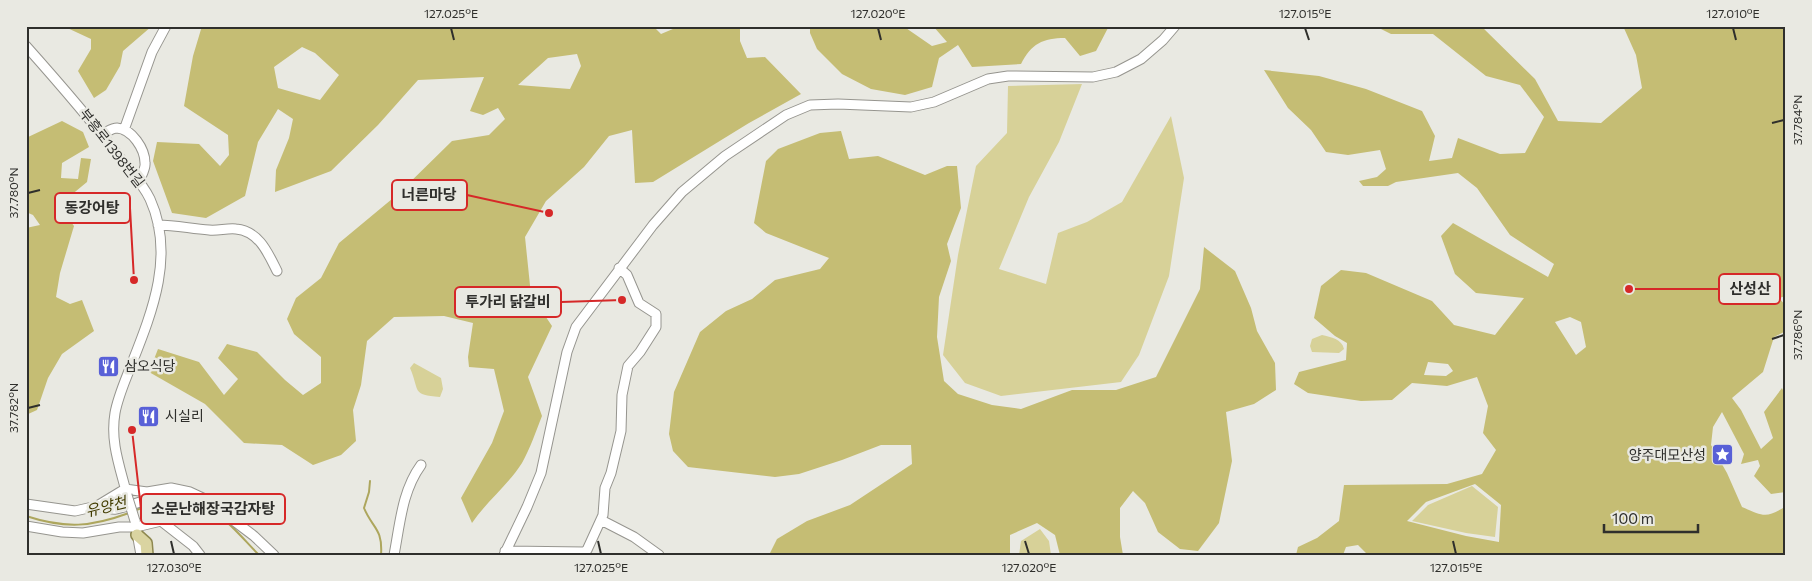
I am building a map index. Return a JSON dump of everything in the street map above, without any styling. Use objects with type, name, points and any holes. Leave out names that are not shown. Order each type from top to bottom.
[{"type":"main road","points":[[136,528],[146,543],[147,555]]},
{"type":"street","name":"부흥로1398번길","points":[[124,130],[152,52],[166,26]]},
{"type":"street","points":[[619,268],[627,275],[639,303],[656,314],[656,327],[640,352],[628,366],[622,395],[620,431],[606,488],[601,520],[587,550],[584,552],[504,553],[541,473],[567,352],[576,327],[619,268],[653,224],[682,192],[726,156],[766,127],[796,110],[810,105],[838,104],[911,107],[934,102],[983,80],[1008,76],[1093,77],[1116,72],[1141,59],[1163,40],[1175,26]]},
{"type":"street","name":"부흥로1398번길","points":[[26,46],[102,134],[139,182],[151,201],[158,225],[161,260],[155,302],[115,415],[115,452],[142,555]]},
{"type":"street","points":[[102,134],[115,128],[124,130],[137,141],[146,164],[139,182]]},
{"type":"street","points":[[158,225],[178,225],[216,231],[236,229],[246,231],[265,247],[277,271]]},
{"type":"street","points":[[394,555],[404,498],[413,476],[421,465]]},
{"type":"street","points":[[26,504],[75,511],[97,506],[126,492],[148,492],[171,488],[190,492],[207,500],[254,536],[274,555]]},
{"type":"street","points":[[97,506],[114,509],[174,494],[202,501],[207,500]]},
{"type":"street","points":[[601,520],[634,537],[659,555]]},
{"type":"street","points":[[26,526],[62,532],[84,533],[120,527],[136,528],[161,521],[188,542],[200,555]]},
{"type":"shaded area","points":[[63,26],[152,26],[123,51],[120,66],[106,90],[94,98],[78,71],[91,49],[91,39]]},
{"type":"shaded area","points":[[202,26],[653,26],[661,34],[680,26],[740,26],[740,41],[747,58],[765,57],[801,94],[749,123],[653,182],[635,183],[632,130],[609,136],[584,167],[546,201],[525,237],[531,295],[552,326],[528,377],[542,416],[522,463],[472,523],[461,498],[492,443],[504,411],[494,369],[469,367],[468,357],[473,323],[444,316],[394,317],[367,341],[361,385],[353,410],[356,441],[341,455],[313,465],[282,445],[244,443],[205,404],[149,372],[158,349],[199,362],[224,395],[238,379],[218,358],[227,344],[257,352],[303,395],[321,383],[321,357],[294,334],[287,319],[296,298],[321,278],[339,243],[398,194],[452,141],[489,135],[505,119],[498,108],[483,115],[470,111],[484,77],[418,80],[378,125],[331,171],[275,192],[276,170],[289,138],[293,119],[278,109],[258,142],[245,196],[206,218],[172,213],[153,161],[157,142],[199,144],[220,166],[229,155],[228,135],[184,106],[193,56]],"holes":[[[302,47],[315,53],[339,75],[320,100],[278,88],[274,67]],[[577,54],[581,66],[570,89],[518,85],[548,58]]]},
{"type":"shaded area","points":[[810,26],[903,26],[932,46],[947,42],[933,26],[1109,26],[1096,51],[1080,56],[1065,38],[1050,39],[1034,47],[1021,64],[972,67],[958,45],[939,58],[932,87],[905,95],[871,89],[842,74],[817,49],[810,33]]},
{"type":"shaded area","points":[[1375,26],[1481,26],[1535,79],[1558,121],[1601,123],[1642,88],[1636,55],[1623,26],[1786,26],[1786,296],[1779,298],[1786,306],[1786,331],[1774,337],[1763,372],[1732,398],[1741,410],[1761,449],[1773,438],[1764,412],[1782,388],[1786,397],[1786,492],[1771,494],[1754,476],[1760,466],[1758,460],[1741,464],[1744,454],[1722,412],[1713,427],[1711,445],[1727,473],[1742,507],[1764,515],[1774,513],[1786,506],[1786,555],[1368,555],[1358,545],[1346,547],[1343,555],[1296,555],[1298,547],[1317,538],[1339,521],[1344,485],[1447,484],[1482,474],[1496,450],[1483,433],[1488,406],[1477,377],[1447,386],[1412,383],[1392,400],[1361,401],[1308,393],[1294,384],[1299,372],[1346,360],[1347,343],[1335,336],[1314,318],[1321,286],[1341,270],[1366,273],[1432,301],[1454,325],[1495,335],[1524,298],[1476,293],[1455,274],[1441,236],[1453,223],[1548,277],[1554,264],[1510,235],[1477,188],[1458,173],[1396,182],[1388,186],[1363,186],[1359,181],[1377,177],[1386,169],[1380,150],[1348,155],[1326,152],[1311,130],[1288,108],[1264,70],[1319,76],[1366,89],[1422,111],[1435,136],[1429,161],[1452,158],[1458,138],[1500,154],[1525,153],[1544,117],[1520,85],[1486,76],[1433,34],[1391,34]],"holes":[[[1570,317],[1581,322],[1586,347],[1576,355],[1555,322]],[[1428,362],[1448,364],[1453,371],[1446,376],[1424,375]],[[1475,484],[1501,505],[1499,542],[1407,521],[1426,502]]]},
{"type":"shaded area","points":[[1082,84],[1059,142],[1029,197],[999,269],[1046,284],[1058,233],[1087,222],[1122,202],[1171,116],[1184,178],[1169,276],[1139,355],[1121,382],[1001,396],[965,383],[943,355],[958,255],[976,166],[1007,133],[1008,86]]},
{"type":"shaded area","points":[[62,121],[83,132],[89,147],[62,163],[61,178],[78,179],[81,158],[91,159],[87,182],[70,196],[68,218],[74,226],[60,273],[56,297],[70,304],[82,300],[94,331],[62,354],[48,378],[37,410],[26,415],[26,228],[40,225],[33,215],[26,212],[26,138]]},
{"type":"shaded area","points":[[841,131],[849,159],[878,156],[925,175],[947,166],[957,166],[961,208],[947,244],[951,261],[939,297],[937,337],[944,381],[958,394],[992,405],[1021,409],[1072,390],[1116,390],[1156,377],[1200,289],[1204,247],[1235,271],[1251,308],[1257,331],[1275,363],[1276,390],[1254,404],[1226,412],[1232,461],[1219,523],[1198,551],[1180,549],[1158,532],[1145,503],[1133,491],[1120,508],[1120,537],[1123,555],[1060,555],[1055,535],[1037,523],[1010,535],[1010,555],[769,555],[777,539],[807,521],[850,505],[912,464],[911,445],[881,445],[799,474],[775,477],[688,467],[673,451],[669,434],[674,392],[700,332],[726,311],[752,299],[775,280],[820,269],[829,258],[766,233],[754,223],[766,161],[778,149],[820,133]]},
{"type":"shaded area","points":[[1322,335],[1339,341],[1344,349],[1339,353],[1312,352],[1310,346],[1312,339]]},
{"type":"shaded area","points":[[414,363],[441,378],[443,389],[440,397],[420,393],[410,368]]},
{"type":"shaded area","points":[[1472,486],[1498,507],[1495,537],[1466,533],[1412,521],[1428,505]]},
{"type":"shaded area","points":[[1040,529],[1049,541],[1051,555],[1019,555],[1021,541]]},
{"type":"waterway","points":[[370,481],[364,508],[379,534],[381,555]]},
{"type":"waterway","name":"유양천","points":[[136,510],[170,499]]},
{"type":"waterway","name":"유양천","points":[[182,499],[194,501],[215,512],[234,528],[259,555]]},
{"type":"waterway","name":"유양천","points":[[26,516],[54,523],[78,525],[90,524],[129,513]]},
{"type":"place","name":"너른마당","points":[[549,213]]},
{"type":"place","name":"동강어탕","points":[[134,280]]},
{"type":"place","name":"산성산","points":[[1629,289]]},
{"type":"place","name":"투가리 닭갈비","points":[[622,300]]},
{"type":"place","name":"삼오식당","points":[[108,366]]},
{"type":"place","name":"시실리","points":[[149,416]]},
{"type":"place","name":"소문난해장국감자탕","points":[[132,430]]},
{"type":"place","name":"양주대모산성","points":[[1722,455]]}]
